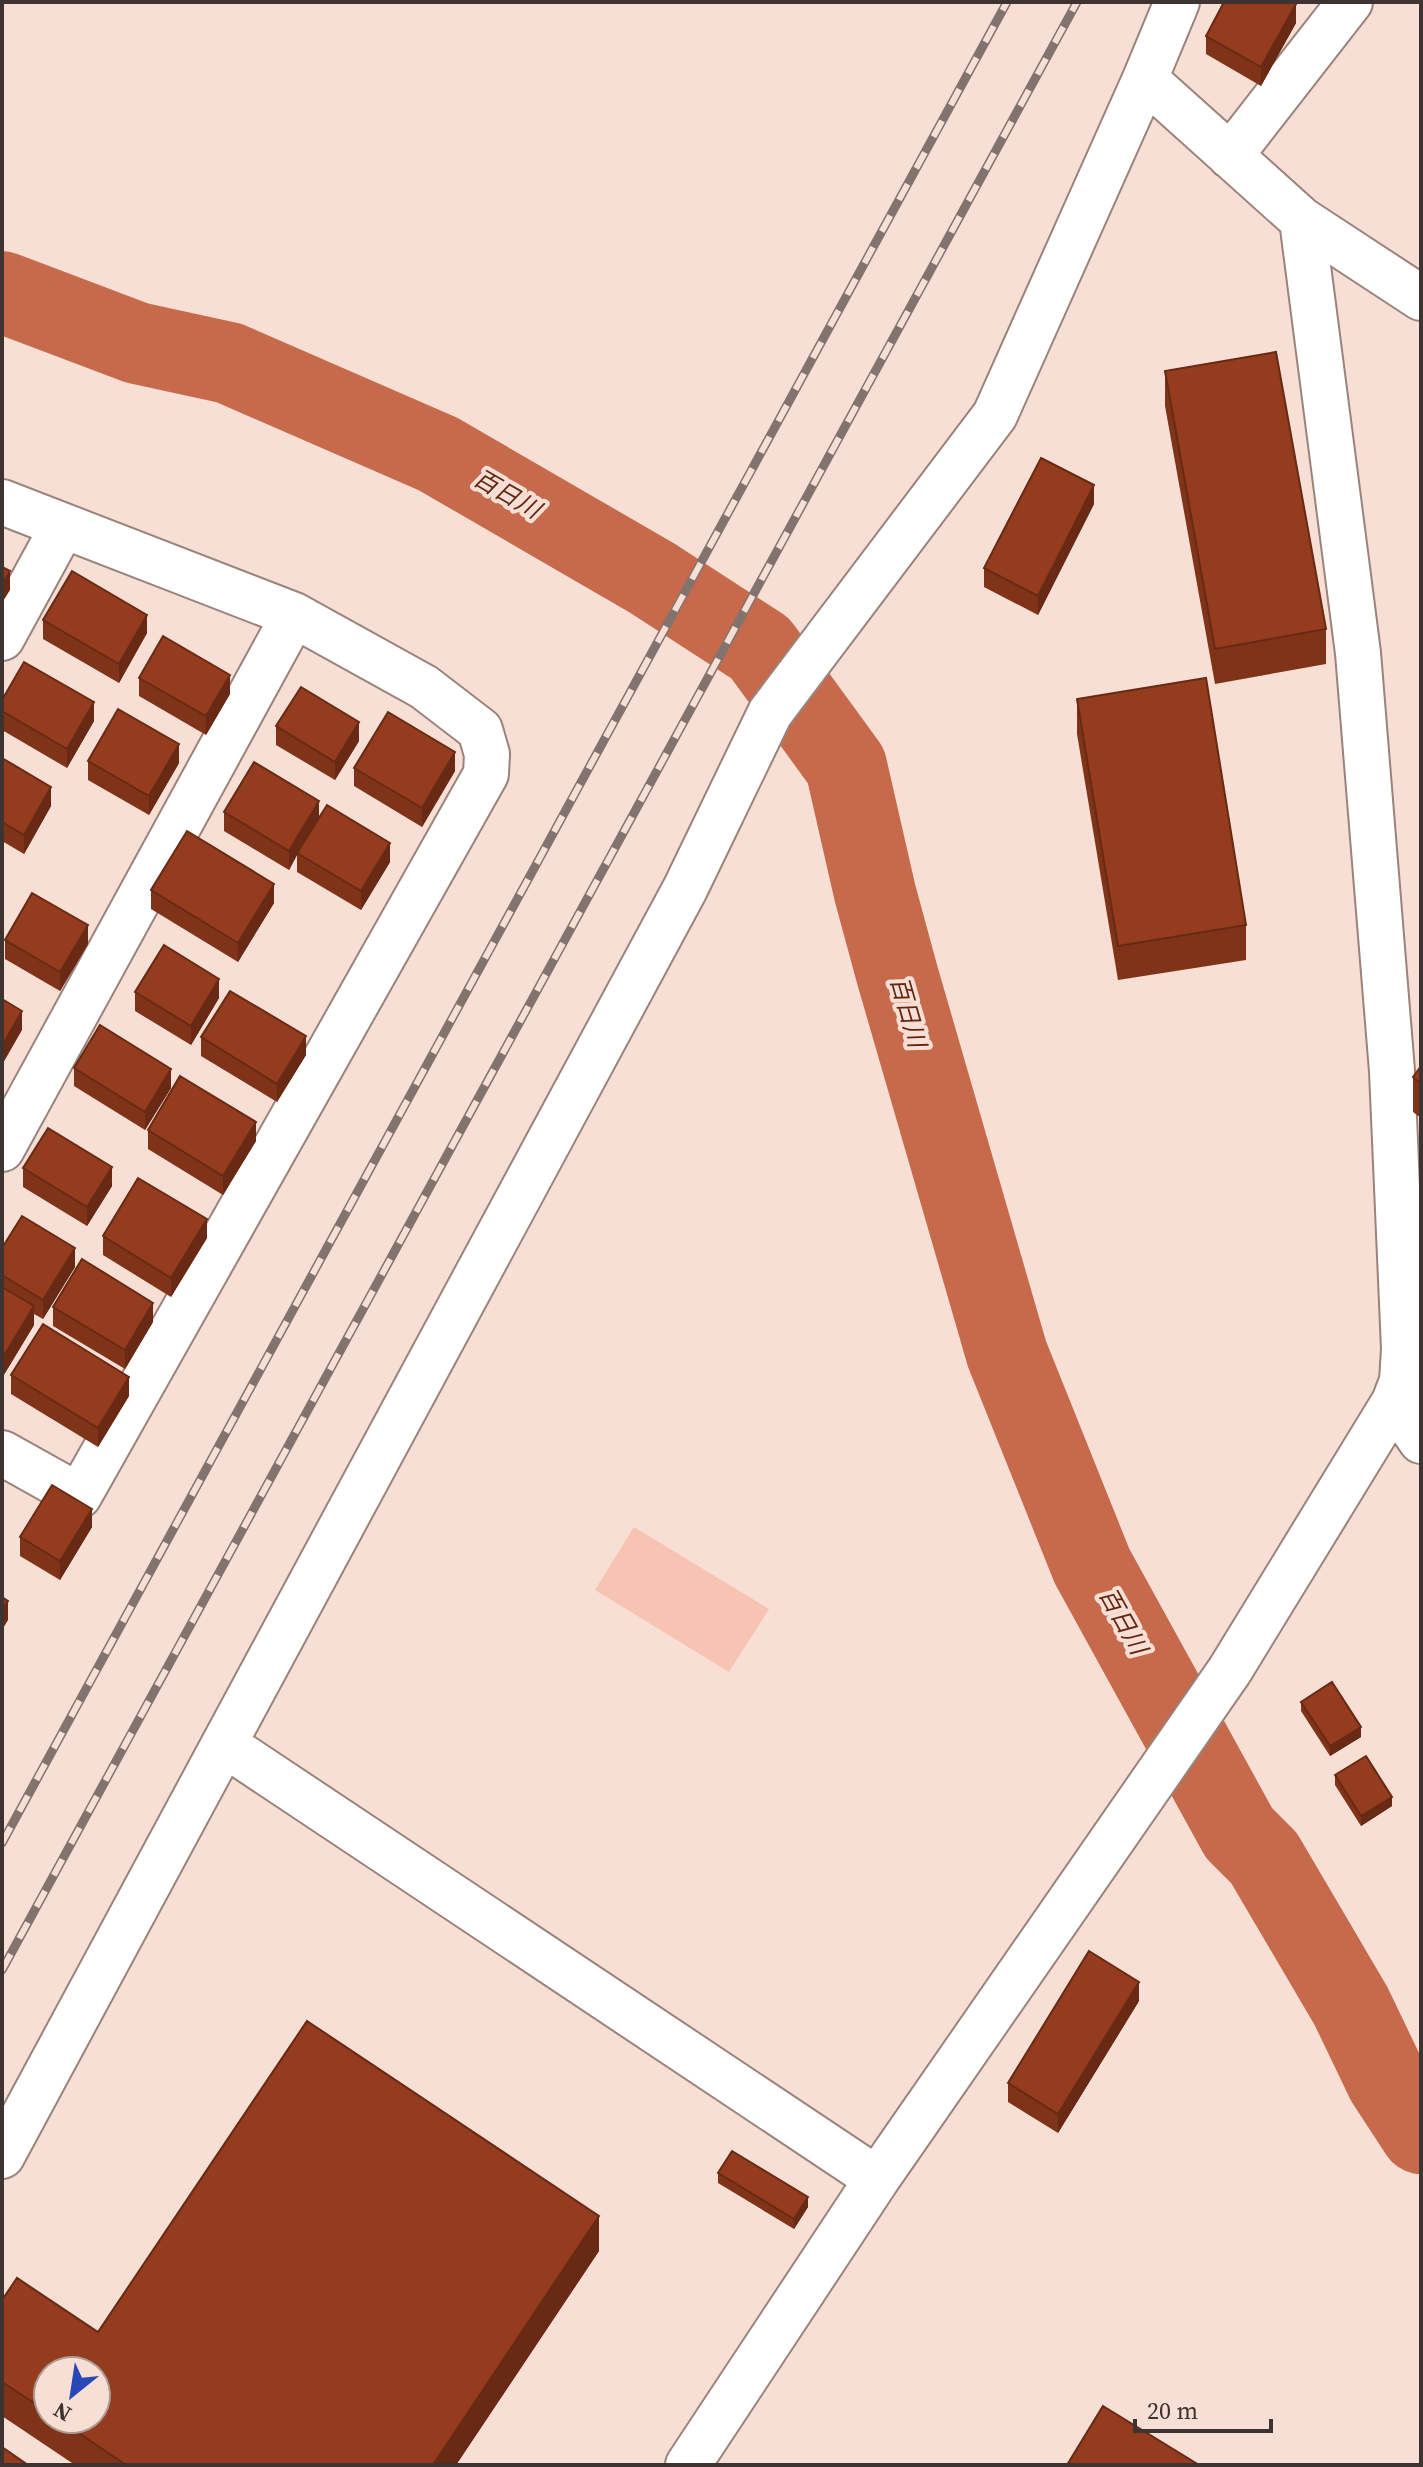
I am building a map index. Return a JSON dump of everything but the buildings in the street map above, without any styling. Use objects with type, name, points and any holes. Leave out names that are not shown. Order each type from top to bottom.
[{"type":"street","points":[[2,2156],[685,889],[770,713],[995,415],[1177,2]]},
{"type":"street","points":[[1230,156],[1350,2]]},
{"type":"street","points":[[1145,79],[1302,220],[1421,298]]},
{"type":"street","points":[[688,2465],[877,2179],[1230,1670],[1394,1402],[1402,1381],[1404,1349],[1392,1071],[1358,653],[1302,220]]},
{"type":"street","points":[[2,502],[294,615],[424,687],[480,730],[487,754],[486,774],[79,1496],[2,1453]]},
{"type":"street","points":[[2,638],[63,526]]},
{"type":"street","points":[[2,1149],[294,615]]},
{"type":"street","points":[[1394,1402],[1421,1441]]},
{"type":"street","points":[[224,1744],[877,2179]]},
{"type":"shaded area","points":[[634,1527],[769,1609],[729,1672],[595,1590]]},
{"type":"waterway","name":"百日川","points":[[2,292],[137,343],[229,363],[438,454],[652,578],[760,648],[846,766],[897,974],[1007,1354],[1092,1566],[1239,1833],[1264,1858],[1351,2006],[1387,2081],[1421,2133]]},
{"type":"railway","points":[[2,1843],[1007,2]]},
{"type":"railway","points":[[2,1970],[1077,2]]}]
